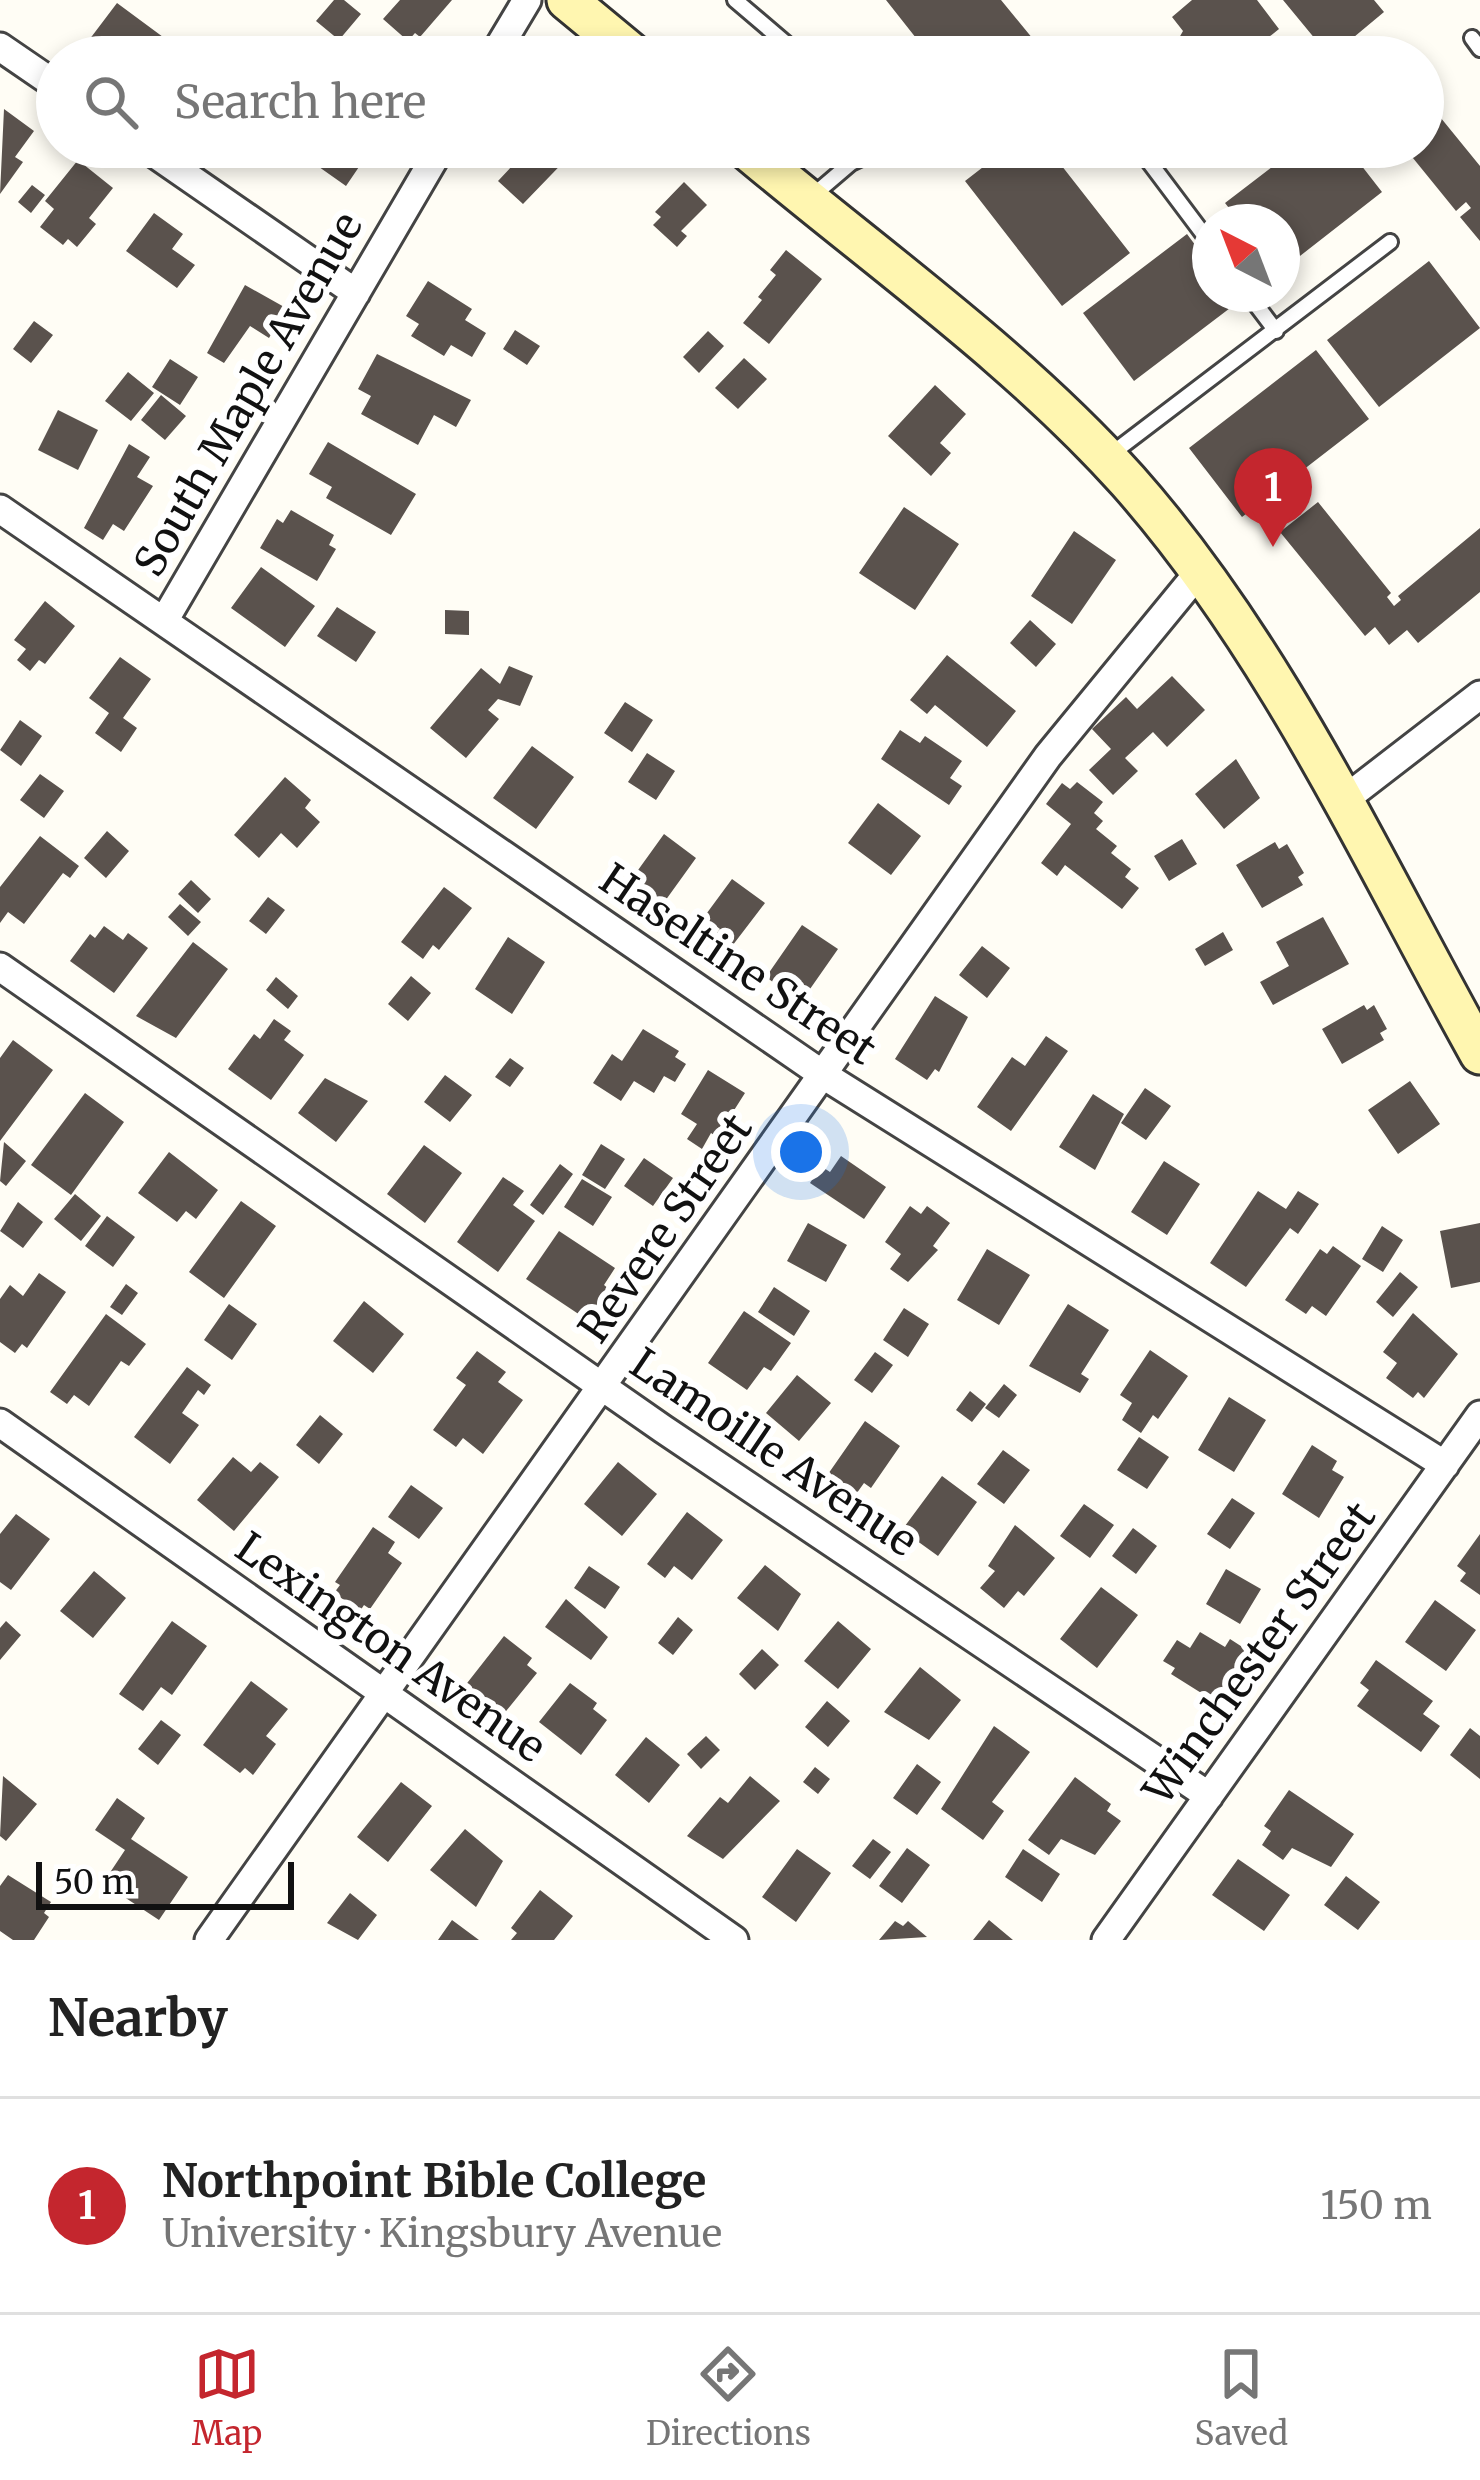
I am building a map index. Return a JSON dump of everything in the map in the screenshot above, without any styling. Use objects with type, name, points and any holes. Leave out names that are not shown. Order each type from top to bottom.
[{"type":"main road","points":[[567,0],[611,36]]},
{"type":"main road","points":[[769,168],[1004,359],[1106,458],[1199,572],[1246,637],[1480,1054]]},
{"type":"street","points":[[506,36],[527,0]]},
{"type":"street","points":[[0,46],[36,71]]},
{"type":"street","points":[[175,168],[356,293]]},
{"type":"street","name":"South Maple Avenue","points":[[164,621],[429,168]]},
{"type":"street","name":"Haseltine Street","points":[[0,509],[825,1076],[1445,1465]]},
{"type":"street","name":"Revere Street","points":[[209,1940],[1048,756],[1199,572]]},
{"type":"street","points":[[1340,803],[1480,695]]},
{"type":"street","name":"Lamoille Avenue","points":[[0,967],[603,1388],[1209,1796]]},
{"type":"street","name":"Winchester Street","points":[[1106,1940],[1480,1414]]},
{"type":"street","name":"Lexington Avenue","points":[[0,1423],[734,1940]]},
{"type":"lane","points":[[734,0],[777,36]]},
{"type":"lane","points":[[807,200],[845,168]]},
{"type":"lane","points":[[1154,168],[1192,219]]},
{"type":"lane","points":[[1106,458],[1390,242]]},
{"type":"lane","points":[[1262,312],[1276,331]]},
{"type":"building","points":[[334,0],[344,0],[361,14],[342,36],[334,36],[316,21]]},
{"type":"building","points":[[400,0],[452,0],[421,36],[402,36],[383,19]]},
{"type":"building","points":[[886,0],[1001,0],[1031,36],[914,36]]},
{"type":"building","points":[[1192,0],[1257,0],[1279,29],[1270,36],[1180,36],[1183,31],[1172,17]]},
{"type":"building","points":[[1283,0],[1374,0],[1384,12],[1355,36],[1313,36]]},
{"type":"building","points":[[117,3],[162,36],[92,36]]},
{"type":"building","points":[[4,109],[34,131],[15,157],[23,162],[0,194]]},
{"type":"building","points":[[1444,122],[1480,166],[1480,241],[1460,217],[1471,208],[1466,202],[1456,211],[1421,168],[1444,168]]},
{"type":"building","points":[[72,168],[88,168],[113,188],[89,218],[96,224],[77,247],[68,239],[63,245],[40,227],[54,209],[45,201]]},
{"type":"building","points":[[320,168],[358,168],[346,186]]},
{"type":"building","points":[[510,168],[558,168],[523,204],[498,181]]},
{"type":"building","points":[[982,168],[1063,168],[1130,253],[1062,306],[965,181]]},
{"type":"building","points":[[1271,168],[1363,168],[1382,192],[1300,256],[1300,204],[1226,204]]},
{"type":"building","points":[[684,182],[707,205],[681,231],[687,236],[677,247],[653,225],[661,217],[655,212]]},
{"type":"building","points":[[32,185],[45,195],[31,213],[18,202]]},
{"type":"building","points":[[154,213],[183,234],[172,249],[195,265],[177,288],[126,251]]},
{"type":"building","points":[[1187,234],[1192,241],[1192,312],[1225,312],[1134,381],[1083,313]]},
{"type":"building","points":[[786,250],[822,279],[769,344],[743,323],[762,300],[758,297],[776,275],[770,270]]},
{"type":"building","points":[[1429,261],[1480,328],[1379,407],[1327,340]]},
{"type":"building","points":[[428,281],[472,309],[465,320],[486,333],[472,357],[451,345],[444,356],[411,336],[419,324],[406,316]]},
{"type":"building","points":[[245,285],[286,308],[269,338],[250,326],[224,363],[207,353]]},
{"type":"building","points":[[34,321],[53,335],[31,363],[13,349]]},
{"type":"building","points":[[515,330],[540,346],[527,365],[503,349]]},
{"type":"building","points":[[708,331],[724,346],[699,373],[683,357]]},
{"type":"building","points":[[1316,350],[1369,419],[1242,517],[1189,448]]},
{"type":"building","points":[[377,354],[471,400],[456,427],[434,415],[418,445],[361,414],[371,396],[358,389]]},
{"type":"building","points":[[744,358],[767,379],[738,409],[715,388]]},
{"type":"building","points":[[170,359],[198,377],[180,405],[152,387]]},
{"type":"building","points":[[128,372],[154,393],[131,421],[105,401]]},
{"type":"building","points":[[935,385],[966,414],[940,443],[951,453],[931,476],[888,436]]},
{"type":"building","points":[[161,395],[186,416],[165,440],[141,420]]},
{"type":"building","points":[[58,410],[98,430],[78,470],[38,450]]},
{"type":"building","points":[[328,442],[416,494],[391,535],[326,498],[332,487],[309,474]]},
{"type":"building","points":[[129,444],[150,457],[137,477],[153,486],[124,531],[113,524],[103,540],[84,528]]},
{"type":"building","points":[[1318,502],[1391,593],[1387,597],[1394,606],[1401,600],[1398,596],[1480,528],[1480,592],[1418,643],[1407,630],[1389,645],[1375,627],[1365,636],[1280,532]]},
{"type":"building","points":[[904,507],[959,544],[915,610],[859,573]]},
{"type":"building","points":[[291,510],[334,535],[329,545],[336,549],[317,581],[260,548],[277,519],[283,523]]},
{"type":"building","points":[[1074,531],[1116,560],[1072,624],[1031,596]]},
{"type":"building","points":[[261,567],[315,606],[285,647],[231,608]]},
{"type":"building","points":[[45,601],[75,626],[45,664],[39,660],[30,671],[17,660],[26,649],[14,640]]},
{"type":"building","points":[[337,607],[376,632],[356,662],[317,636]]},
{"type":"building","points":[[445,610],[469,611],[469,635],[445,634]]},
{"type":"building","points":[[1030,620],[1056,644],[1036,667],[1010,643]]},
{"type":"building","points":[[947,655],[1016,711],[987,747],[935,705],[927,714],[910,700]]},
{"type":"building","points":[[120,657],[151,679],[123,718],[137,728],[121,752],[95,733],[109,713],[89,698]]},
{"type":"building","points":[[509,666],[533,676],[520,706],[498,699],[488,710],[499,719],[466,758],[430,728],[481,668],[500,684]]},
{"type":"building","points":[[1172,676],[1205,710],[1167,747],[1153,732],[1125,758],[1138,771],[1113,795],[1089,770],[1111,749],[1092,729],[1126,697],[1137,709]]},
{"type":"building","points":[[625,702],[653,720],[632,752],[604,733]]},
{"type":"building","points":[[20,720],[42,736],[21,766],[0,750]]},
{"type":"building","points":[[900,730],[920,743],[925,736],[962,761],[950,778],[962,786],[949,805],[881,759]]},
{"type":"building","points":[[532,746],[574,777],[536,829],[493,798]]},
{"type":"building","points":[[647,753],[675,771],[656,800],[628,782]]},
{"type":"building","points":[[1236,759],[1260,798],[1224,829],[1195,794]]},
{"type":"building","points":[[40,774],[64,791],[44,818],[20,800]]},
{"type":"building","points":[[285,777],[311,800],[305,808],[320,822],[297,848],[281,833],[259,858],[234,835]]},
{"type":"building","points":[[1077,782],[1103,802],[1094,813],[1103,821],[1096,829],[1117,846],[1111,853],[1131,869],[1125,877],[1139,888],[1122,909],[1065,865],[1057,876],[1041,863],[1071,824],[1046,804],[1062,783],[1070,789]]},
{"type":"building","points":[[878,803],[921,836],[891,875],[848,843]]},
{"type":"building","points":[[107,831],[129,851],[106,878],[84,858]]},
{"type":"building","points":[[664,834],[696,858],[660,908],[628,884]]},
{"type":"building","points":[[40,836],[79,866],[70,878],[63,873],[24,924],[8,912],[0,923],[0,887]]},
{"type":"building","points":[[1182,839],[1197,864],[1169,881],[1154,856]]},
{"type":"building","points":[[1275,842],[1279,849],[1287,844],[1304,873],[1298,877],[1303,885],[1262,908],[1236,865]]},
{"type":"building","points":[[732,879],[765,903],[726,954],[710,942],[720,929],[704,917]]},
{"type":"building","points":[[191,880],[211,899],[198,913],[178,894]]},
{"type":"building","points":[[444,887],[472,908],[439,950],[433,945],[423,959],[401,942]]},
{"type":"building","points":[[268,897],[285,910],[266,934],[249,921]]},
{"type":"building","points":[[180,904],[201,922],[188,936],[168,917]]},
{"type":"building","points":[[1323,917],[1349,964],[1273,1005],[1260,982],[1289,966],[1276,942]]},
{"type":"building","points":[[802,925],[838,949],[810,989],[790,975],[781,988],[766,977]]},
{"type":"building","points":[[104,926],[123,940],[128,933],[148,948],[114,993],[70,961],[90,934],[95,938]]},
{"type":"building","points":[[1223,932],[1233,950],[1205,966],[1195,949]]},
{"type":"building","points":[[508,937],[545,962],[512,1014],[475,989]]},
{"type":"building","points":[[193,942],[228,969],[176,1038],[136,1016]]},
{"type":"building","points":[[982,946],[1010,968],[987,998],[959,975]]},
{"type":"building","points":[[411,976],[431,993],[408,1021],[388,1004]]},
{"type":"building","points":[[276,977],[298,996],[288,1009],[266,990]]},
{"type":"building","points":[[935,996],[968,1017],[939,1072],[935,1069],[927,1080],[895,1059]]},
{"type":"building","points":[[1364,1005],[1367,1010],[1374,1005],[1387,1029],[1380,1033],[1384,1040],[1342,1064],[1322,1029]]},
{"type":"building","points":[[274,1019],[291,1031],[284,1040],[304,1055],[271,1100],[228,1069],[254,1034],[260,1039]]},
{"type":"building","points":[[643,1029],[679,1051],[675,1057],[686,1064],[675,1082],[664,1076],[654,1093],[634,1081],[621,1101],[593,1083],[612,1054],[622,1061]]},
{"type":"building","points":[[1046,1036],[1068,1051],[1011,1131],[977,1107],[1012,1057],[1025,1066]]},
{"type":"building","points":[[13,1040],[53,1070],[0,1141],[0,1058]]},
{"type":"building","points":[[510,1058],[524,1068],[510,1087],[495,1077]]},
{"type":"building","points":[[708,1070],[745,1093],[717,1137],[711,1133],[702,1149],[687,1139],[697,1124],[681,1114]]},
{"type":"building","points":[[445,1075],[472,1095],[450,1122],[424,1102]]},
{"type":"building","points":[[325,1078],[368,1101],[336,1142],[298,1113]]},
{"type":"building","points":[[1410,1081],[1440,1124],[1398,1154],[1368,1110]]},
{"type":"building","points":[[1145,1088],[1171,1106],[1146,1140],[1121,1123]]},
{"type":"building","points":[[85,1093],[124,1122],[71,1195],[31,1165]]},
{"type":"building","points":[[1093,1094],[1124,1114],[1095,1170],[1059,1147]]},
{"type":"building","points":[[4,1142],[26,1161],[6,1186],[0,1181]]},
{"type":"building","points":[[601,1144],[625,1159],[605,1189],[582,1175]]},
{"type":"building","points":[[424,1145],[462,1173],[425,1223],[387,1194]]},
{"type":"building","points":[[169,1152],[218,1190],[196,1219],[186,1211],[177,1222],[138,1193]]},
{"type":"building","points":[[841,1156],[886,1187],[864,1219],[810,1183],[821,1166],[830,1172]]},
{"type":"building","points":[[644,1158],[673,1178],[653,1206],[624,1186]]},
{"type":"building","points":[[1164,1161],[1200,1184],[1167,1235],[1131,1212]]},
{"type":"building","points":[[560,1164],[573,1174],[543,1215],[530,1205]]},
{"type":"building","points":[[503,1177],[524,1191],[513,1205],[535,1221],[498,1272],[457,1242]]},
{"type":"building","points":[[582,1179],[612,1197],[593,1226],[564,1207]]},
{"type":"building","points":[[1258,1191],[1286,1209],[1298,1191],[1319,1204],[1298,1234],[1290,1228],[1246,1287],[1210,1263]]},
{"type":"building","points":[[75,1194],[101,1216],[81,1241],[54,1219]]},
{"type":"building","points":[[241,1201],[276,1226],[224,1298],[189,1272]]},
{"type":"building","points":[[18,1202],[43,1222],[23,1248],[0,1231]]},
{"type":"building","points":[[910,1206],[921,1214],[927,1206],[950,1223],[933,1246],[938,1250],[908,1282],[890,1269],[901,1254],[885,1242]]},
{"type":"building","points":[[107,1216],[135,1237],[113,1267],[85,1246]]},
{"type":"building","points":[[808,1223],[847,1245],[826,1282],[787,1261]]},
{"type":"building","points":[[1480,1223],[1480,1282],[1451,1288],[1440,1231]]},
{"type":"building","points":[[1382,1226],[1403,1240],[1383,1272],[1362,1259]]},
{"type":"building","points":[[559,1231],[615,1268],[604,1285],[614,1293],[597,1319],[586,1312],[583,1317],[526,1279]]},
{"type":"building","points":[[1333,1246],[1361,1266],[1326,1316],[1312,1306],[1306,1314],[1285,1300],[1320,1249],[1327,1254]]},
{"type":"building","points":[[987,1249],[1030,1275],[999,1325],[957,1300]]},
{"type":"building","points":[[1400,1272],[1418,1287],[1393,1317],[1376,1302]]},
{"type":"building","points":[[39,1273],[66,1292],[27,1348],[22,1344],[15,1353],[0,1342],[0,1299],[10,1285],[23,1296]]},
{"type":"building","points":[[126,1284],[138,1293],[122,1315],[110,1307]]},
{"type":"building","points":[[774,1287],[810,1311],[794,1336],[758,1312]]},
{"type":"building","points":[[364,1301],[404,1334],[373,1373],[333,1341]]},
{"type":"building","points":[[229,1304],[257,1324],[232,1360],[204,1340]]},
{"type":"building","points":[[1068,1304],[1109,1330],[1081,1374],[1089,1379],[1080,1393],[1029,1366]]},
{"type":"building","points":[[904,1308],[929,1324],[908,1357],[883,1340]]},
{"type":"building","points":[[744,1311],[791,1343],[771,1371],[764,1367],[747,1390],[708,1363]]},
{"type":"building","points":[[1413,1313],[1458,1354],[1424,1398],[1418,1392],[1413,1398],[1386,1378],[1397,1363],[1383,1352]]},
{"type":"building","points":[[106,1314],[146,1344],[129,1366],[121,1361],[89,1406],[74,1395],[67,1404],[50,1392]]},
{"type":"building","points":[[1150,1350],[1188,1376],[1158,1419],[1153,1415],[1141,1433],[1122,1420],[1132,1403],[1120,1395]]},
{"type":"building","points":[[477,1351],[506,1372],[498,1382],[523,1400],[483,1454],[463,1438],[456,1447],[433,1430],[466,1385],[456,1378]]},
{"type":"building","points":[[875,1352],[893,1365],[872,1393],[854,1380]]},
{"type":"building","points":[[187,1367],[211,1385],[204,1395],[198,1390],[182,1413],[199,1425],[170,1464],[134,1437]]},
{"type":"building","points":[[797,1375],[831,1403],[799,1441],[766,1413]]},
{"type":"building","points":[[1004,1384],[1017,1395],[999,1418],[985,1408]]},
{"type":"building","points":[[970,1391],[986,1404],[972,1422],[956,1410]]},
{"type":"building","points":[[1229,1397],[1266,1420],[1234,1472],[1198,1450]]},
{"type":"building","points":[[320,1415],[343,1434],[319,1464],[296,1445]]},
{"type":"building","points":[[865,1421],[900,1446],[871,1488],[864,1483],[854,1497],[826,1477]]},
{"type":"building","points":[[1139,1437],[1169,1457],[1147,1489],[1117,1470]]},
{"type":"building","points":[[1312,1445],[1337,1461],[1332,1470],[1344,1477],[1319,1518],[1282,1494]]},
{"type":"building","points":[[1003,1450],[1030,1470],[1004,1504],[977,1484]]},
{"type":"building","points":[[233,1457],[251,1472],[260,1462],[279,1477],[234,1531],[197,1500]]},
{"type":"building","points":[[618,1462],[657,1494],[622,1536],[584,1504]]},
{"type":"building","points":[[942,1476],[977,1502],[938,1556],[902,1530]]},
{"type":"building","points":[[411,1485],[443,1508],[419,1539],[388,1517]]},
{"type":"building","points":[[1232,1498],[1255,1513],[1230,1549],[1207,1534]]},
{"type":"building","points":[[1084,1504],[1114,1525],[1090,1558],[1060,1536]]},
{"type":"building","points":[[687,1512],[723,1540],[692,1580],[674,1566],[665,1578],[647,1564]]},
{"type":"building","points":[[16,1514],[50,1539],[11,1590],[0,1582],[0,1534]]},
{"type":"building","points":[[1015,1525],[1055,1558],[1024,1596],[1018,1591],[1004,1608],[980,1588],[995,1571],[988,1566]]},
{"type":"building","points":[[373,1527],[395,1542],[388,1553],[402,1563],[370,1609],[364,1605],[360,1611],[334,1593],[340,1585],[335,1582]]},
{"type":"building","points":[[1133,1528],[1157,1546],[1136,1574],[1112,1556]]},
{"type":"building","points":[[1480,1534],[1480,1595],[1460,1581],[1466,1573],[1457,1566]]},
{"type":"building","points":[[765,1565],[801,1594],[778,1631],[737,1598]]},
{"type":"building","points":[[589,1566],[620,1587],[605,1609],[574,1588]]},
{"type":"building","points":[[1226,1569],[1261,1589],[1240,1624],[1206,1604]]},
{"type":"building","points":[[94,1571],[126,1598],[93,1638],[60,1611]]},
{"type":"building","points":[[1101,1587],[1138,1615],[1097,1668],[1060,1639]]},
{"type":"building","points":[[566,1599],[608,1637],[591,1660],[545,1627]]},
{"type":"building","points":[[1435,1600],[1476,1630],[1446,1671],[1405,1642]]},
{"type":"building","points":[[678,1617],[693,1630],[673,1655],[658,1643]]},
{"type":"building","points":[[6,1621],[21,1635],[0,1660],[0,1628]]},
{"type":"building","points":[[172,1621],[207,1646],[172,1695],[161,1687],[143,1711],[119,1694]]},
{"type":"building","points":[[838,1621],[871,1649],[838,1689],[804,1661]]},
{"type":"building","points":[[1200,1632],[1225,1647],[1230,1639],[1247,1650],[1214,1701],[1171,1674],[1175,1668],[1163,1661],[1177,1640],[1190,1648]]},
{"type":"building","points":[[504,1636],[532,1658],[527,1665],[537,1673],[502,1716],[464,1687]]},
{"type":"building","points":[[762,1649],[779,1665],[755,1690],[739,1674]]},
{"type":"building","points":[[1376,1660],[1433,1701],[1423,1714],[1440,1726],[1421,1752],[1357,1706],[1369,1690],[1360,1683]]},
{"type":"building","points":[[920,1667],[961,1700],[929,1740],[884,1712]]},
{"type":"building","points":[[251,1681],[288,1709],[266,1736],[276,1744],[253,1775],[245,1768],[240,1773],[203,1745]]},
{"type":"building","points":[[570,1683],[597,1703],[593,1709],[607,1720],[581,1755],[539,1722]]},
{"type":"building","points":[[827,1701],[850,1721],[828,1747],[805,1727]]},
{"type":"building","points":[[161,1720],[181,1735],[158,1765],[138,1749]]},
{"type":"building","points":[[994,1726],[1030,1752],[992,1802],[1004,1811],[983,1840],[941,1809]]},
{"type":"building","points":[[1470,1728],[1480,1736],[1480,1779],[1450,1755]]},
{"type":"building","points":[[706,1736],[720,1750],[701,1769],[687,1754]]},
{"type":"building","points":[[646,1737],[680,1765],[649,1803],[615,1775]]},
{"type":"building","points":[[917,1764],[941,1782],[917,1815],[893,1798]]},
{"type":"building","points":[[815,1767],[830,1779],[818,1794],[803,1782]]},
{"type":"building","points":[[3,1776],[37,1804],[6,1841],[0,1836]]},
{"type":"building","points":[[750,1776],[780,1801],[723,1859],[687,1836],[720,1797],[728,1803]]},
{"type":"building","points":[[1075,1777],[1111,1804],[1107,1811],[1121,1821],[1095,1855],[1061,1839],[1049,1855],[1028,1840]]},
{"type":"building","points":[[401,1782],[432,1806],[388,1862],[357,1837]]},
{"type":"building","points":[[1289,1790],[1354,1834],[1331,1867],[1292,1848],[1283,1860],[1262,1845],[1271,1831],[1264,1826]]},
{"type":"building","points":[[117,1798],[145,1818],[131,1839],[188,1877],[159,1920],[103,1883],[125,1850],[95,1830]]},
{"type":"building","points":[[465,1829],[503,1861],[476,1907],[430,1870]]},
{"type":"building","points":[[873,1839],[891,1852],[870,1879],[852,1866]]},
{"type":"building","points":[[907,1848],[930,1865],[902,1903],[879,1886]]},
{"type":"building","points":[[797,1849],[831,1873],[796,1922],[762,1897]]},
{"type":"building","points":[[1023,1849],[1060,1874],[1042,1902],[1005,1877]]},
{"type":"building","points":[[1238,1859],[1290,1895],[1264,1931],[1212,1895]]},
{"type":"building","points":[[8,1875],[51,1902],[44,1913],[49,1917],[34,1940],[13,1940],[0,1931],[0,1886]]},
{"type":"building","points":[[1346,1876],[1380,1902],[1358,1930],[1324,1905]]},
{"type":"building","points":[[540,1890],[573,1916],[554,1940],[511,1940],[517,1933],[511,1928]]},
{"type":"building","points":[[350,1893],[377,1915],[358,1940],[327,1923]]},
{"type":"building","points":[[452,1920],[479,1940],[438,1940]]},
{"type":"building","points":[[989,1920],[1013,1940],[973,1940]]},
{"type":"building","points":[[895,1921],[903,1926],[908,1921],[927,1937],[879,1940]]},
{"type":"place","name":"Northpoint Bible College","points":[[1273,547]]}]
